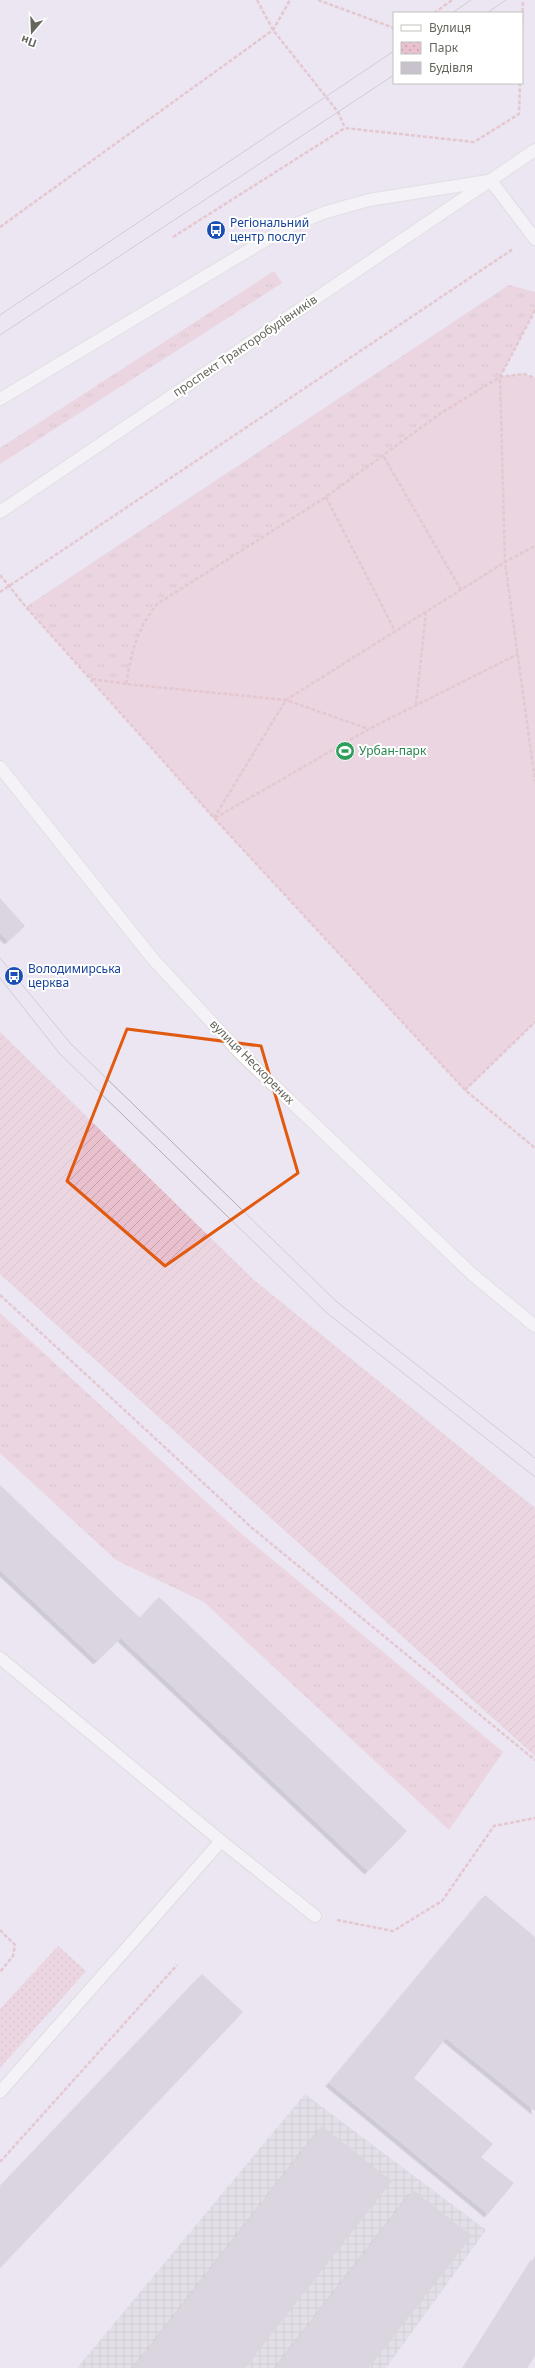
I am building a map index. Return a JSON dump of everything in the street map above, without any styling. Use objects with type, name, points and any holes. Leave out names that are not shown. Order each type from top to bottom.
[{"type":"main road","name":"проспект Тракторобудівників","points":[[0,512],[535,150]]},
{"type":"main road","name":"проспект Тракторобудівників","points":[[0,399],[286,228],[326,212],[369,200],[491,181]]},
{"type":"main road","points":[[491,181],[534,237]]},
{"type":"main road","name":"вулиця Нескорених","points":[[0,767],[153,958],[242,1054],[473,1275],[535,1326]]},
{"type":"main road","points":[[0,1658],[221,1841],[315,1916]]},
{"type":"main road","points":[[0,2092],[221,1841]]},
{"type":"path","points":[[257,0],[273,30],[338,112],[345,128]]},
{"type":"path","points":[[0,226],[273,30],[290,0]]},
{"type":"path","points":[[318,0],[393,28]]},
{"type":"path","points":[[435,12],[452,0]]},
{"type":"path","points":[[523,0],[523,12]]},
{"type":"path","points":[[173,237],[345,128],[474,142],[519,114],[520,84]]},
{"type":"path","points":[[0,592],[534,237]]},
{"type":"path","points":[[535,310],[500,377],[505,562],[535,781]]},
{"type":"path","points":[[126,684],[132,651],[143,622],[157,604],[326,497],[384,457],[441,413],[500,377],[524,374],[535,378]]},
{"type":"path","points":[[384,457],[461,590]]},
{"type":"path","points":[[326,497],[395,631]]},
{"type":"path","points":[[214,818],[286,700],[505,562],[535,546]]},
{"type":"path","points":[[0,575],[214,818],[465,1090],[535,1148]]},
{"type":"path","points":[[416,705],[426,612]]},
{"type":"path","points":[[214,818],[370,729],[518,654]]},
{"type":"path","points":[[91,678],[126,684],[286,700],[370,729]]},
{"type":"path","points":[[465,1090],[535,1022]]},
{"type":"path","points":[[0,1295],[252,1528],[535,1760]]},
{"type":"path","points":[[315,1916],[393,1931],[442,1902],[494,1826],[535,1818]]},
{"type":"path","points":[[0,1930],[16,1945],[12,1956],[0,1972]]},
{"type":"path","points":[[0,2162],[177,1965]]},
{"type":"highlighted area","points":[[127,1029],[261,1046],[298,1173],[165,1266],[67,1181]]},
{"type":"shaded area","points":[[305,2094],[486,2230],[386,2368],[77,2368]]},
{"type":"green space","points":[[274,271],[282,283],[0,464],[0,448]]},
{"type":"green space","points":[[509,285],[535,292],[535,310],[500,377],[441,413],[326,497],[157,604],[144,623],[136,642],[130,661],[126,684],[91,679],[26,607]]},
{"type":"green space","name":"Урбан-парк","points":[[524,374],[535,378],[535,1022],[465,1090],[214,818],[91,679],[126,684],[136,642],[144,624],[157,604],[326,497],[441,413],[500,377]]},
{"type":"green space","points":[[0,1032],[254,1280],[535,1508],[535,1756],[0,1274]]},
{"type":"green space","points":[[0,1313],[238,1531],[503,1752],[449,1830],[204,1602],[116,1560],[0,1453]]},
{"type":"green space","points":[[58,1946],[86,1971],[0,2068],[0,2009]]},
{"type":"building","points":[[0,898],[25,926],[8,941],[0,933]]},
{"type":"building","points":[[0,1485],[140,1618],[159,1597],[407,1831],[368,1871],[121,1638],[97,1661],[0,1570]]},
{"type":"building","points":[[485,1895],[535,1937],[535,2111],[446,2038],[414,2078],[493,2144],[481,2157],[514,2183],[488,2214],[329,2083]]},
{"type":"building","points":[[202,1974],[243,2012],[0,2268],[0,2186]]},
{"type":"building","points":[[322,2126],[392,2181],[245,2368],[133,2368]]},
{"type":"building","points":[[413,2190],[472,2236],[369,2368],[275,2368]]},
{"type":"building","points":[[535,2256],[535,2356],[527,2368],[464,2368]]},
{"type":"tram line","points":[[453,12],[471,0]]},
{"type":"tram line","points":[[488,12],[506,0]]},
{"type":"tram line","points":[[0,315],[393,52]]},
{"type":"tram line","points":[[0,335],[393,76]]},
{"type":"tram line","points":[[0,958],[71,1044],[337,1302],[535,1458]]},
{"type":"tram line","points":[[0,978],[60,1054],[327,1313],[535,1477]]},
{"type":"place","name":"Регіональний центр послуг","points":[[216,230]]},
{"type":"place","name":"Урбан-парк","points":[[345,751]]},
{"type":"place","name":"Володимирська церква","points":[[14,976]]}]
